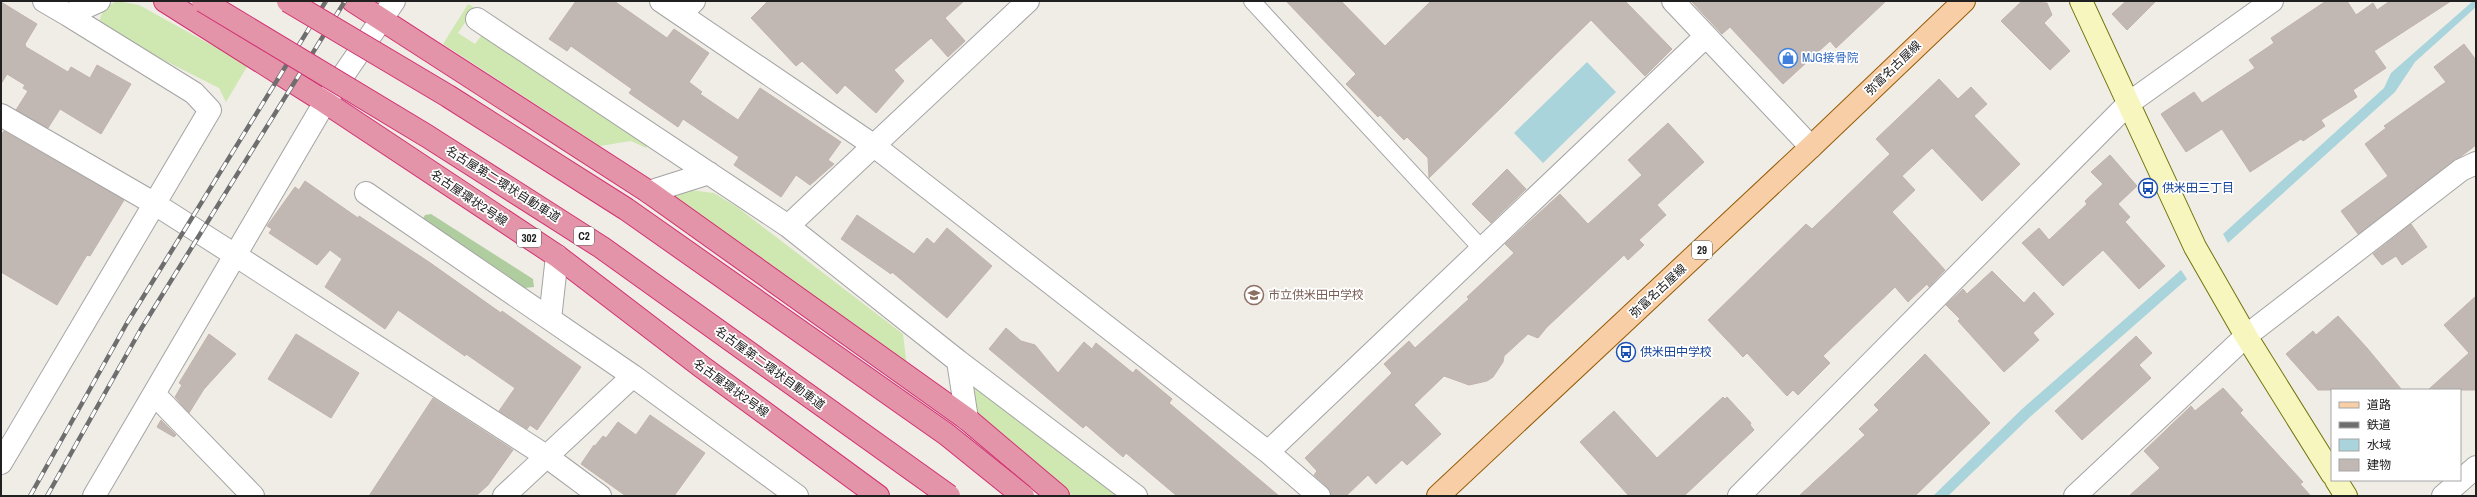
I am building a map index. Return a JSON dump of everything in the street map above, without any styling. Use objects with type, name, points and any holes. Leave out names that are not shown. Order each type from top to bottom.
[{"type":"highway","name":"名古屋環状2号線","points":[[165,1],[325,102],[557,256],[702,367],[878,496]]},
{"type":"highway","name":"名古屋第二環状自動車道","points":[[203,1],[427,136],[601,247],[948,496]]},
{"type":"highway","points":[[288,1],[448,96],[626,209],[946,434],[1023,496]]},
{"type":"highway","points":[[353,1],[649,192],[967,419],[1058,496]]},
{"type":"main road","name":"弥富名古屋線","points":[[1447,493],[1964,1]]},
{"type":"street","points":[[1,463],[210,110],[194,93],[44,1]]},
{"type":"street","points":[[68,15],[99,1]]},
{"type":"street","points":[[94,496],[325,102],[394,1]]},
{"type":"street","points":[[661,1],[688,8],[873,145],[1268,452],[1319,496]]},
{"type":"street","points":[[788,226],[1028,1]]},
{"type":"street","points":[[1673,1],[1811,148]]},
{"type":"street","points":[[2081,1],[2195,247],[2246,336],[2331,472]]},
{"type":"street","points":[[1739,496],[2128,104],[2272,1]]},
{"type":"street","points":[[477,19],[788,226],[958,361],[1136,496]]},
{"type":"street","points":[[1268,452],[1706,36]]},
{"type":"street","points":[[1,115],[155,204],[546,456],[600,496]]},
{"type":"street","points":[[2075,496],[2246,336],[2461,170],[2476,163]]},
{"type":"street","points":[[649,192],[709,173]]},
{"type":"street","points":[[366,193],[633,376],[797,496]]},
{"type":"street","points":[[550,319],[557,256]]},
{"type":"street","points":[[958,361],[967,419]]},
{"type":"street","points":[[504,496],[633,376]]},
{"type":"street","points":[[154,394],[253,496]]},
{"type":"street","points":[[2461,480],[2476,467]]},
{"type":"street","points":[[2337,481],[2346,496]]},
{"type":"street","points":[[2442,496],[2460,481]]},
{"type":"lane","points":[[1252,1],[1482,249]]},
{"type":"green space","points":[[117,1],[139,5],[248,65],[226,102],[219,88],[106,31],[99,25],[102,13],[110,5]]},
{"type":"green space","points":[[468,4],[475,8],[458,33],[475,44],[484,32],[650,142],[646,148],[631,141],[600,146],[443,44]]},
{"type":"green space","points":[[690,190],[714,193],[737,207],[903,334],[907,367],[674,201],[673,193]]},
{"type":"green space","points":[[431,214],[533,279],[534,287],[524,288],[422,220],[425,215]]},
{"type":"green space","points":[[974,384],[1119,496],[1072,496],[985,425],[974,412],[967,391]]},
{"type":"water","points":[[2473,1],[2476,1],[2476,7],[2415,62],[2395,92],[2228,243],[2223,234],[2384,88],[2391,73]]},
{"type":"water","points":[[1587,62],[1616,92],[1543,163],[1514,133]]},
{"type":"water","points":[[2181,270],[2187,279],[2030,417],[1948,496],[1933,496],[2022,409]]},
{"type":"building","points":[[576,1],[614,1],[667,38],[674,29],[709,53],[689,82],[702,92],[700,94],[738,120],[760,88],[841,142],[828,160],[834,164],[810,185],[796,175],[781,197],[734,165],[739,157],[683,119],[678,127],[629,93],[632,89],[571,46],[567,51],[549,39]]},
{"type":"building","points":[[768,1],[964,1],[945,18],[965,41],[948,57],[931,38],[894,70],[904,81],[876,113],[845,85],[837,94],[802,61],[796,66],[751,18]]},
{"type":"building","points":[[1286,1],[1341,1],[1385,46],[1431,1],[1625,1],[1672,49],[1645,76],[1591,20],[1429,178],[1428,158],[1407,137],[1404,140],[1380,115],[1378,117],[1346,84],[1356,74]]},
{"type":"building","points":[[1691,1],[1886,1],[1836,48],[1830,41],[1783,84],[1730,27],[1722,34]]},
{"type":"building","points":[[2022,1],[2047,3],[2052,15],[2044,23],[2070,51],[2050,70],[2001,21]]},
{"type":"building","points":[[2126,1],[2156,1],[2127,30],[2112,14]]},
{"type":"building","points":[[2326,1],[2347,1],[2356,15],[2373,3],[2377,10],[2390,1],[2451,1],[2374,51],[2386,68],[2353,90],[2357,97],[2321,120],[2325,126],[2303,141],[2301,139],[2250,172],[2222,129],[2186,152],[2161,114],[2194,92],[2202,103],[2255,68],[2249,60],[2274,43],[2271,38]]},
{"type":"building","points":[[1,2],[37,24],[25,44],[26,47],[68,72],[71,67],[90,78],[97,65],[131,84],[101,134],[60,109],[48,128],[16,110],[28,91],[23,88],[25,85],[7,74],[1,84]]},
{"type":"building","points":[[2464,44],[2476,60],[2476,145],[2358,234],[2341,211],[2388,176],[2365,144],[2386,128],[2384,126],[2446,82],[2434,67]]},
{"type":"building","points":[[1939,79],[1958,99],[1971,87],[1987,104],[1974,116],[2020,164],[1982,201],[1932,148],[1902,176],[1915,190],[1892,212],[1945,270],[1929,287],[1927,284],[1908,302],[1895,287],[1823,356],[1830,363],[1798,395],[1793,390],[1787,396],[1747,353],[1743,357],[1708,320],[1806,224],[1812,229],[1890,154],[1876,139]]},
{"type":"building","points":[[1668,123],[1704,162],[1657,205],[1666,215],[1639,240],[1644,245],[1628,260],[1624,255],[1547,327],[1538,338],[1528,334],[1504,356],[1503,362],[1493,377],[1487,381],[1469,385],[1444,376],[1414,405],[1441,434],[1407,465],[1402,460],[1376,484],[1368,475],[1346,496],[1331,496],[1327,487],[1314,475],[1317,471],[1305,458],[1392,373],[1384,364],[1409,341],[1415,348],[1469,299],[1467,297],[1514,253],[1505,244],[1560,194],[1588,224],[1642,175],[1628,160]]},
{"type":"building","points":[[4,131],[124,200],[90,256],[87,255],[57,305],[1,272],[1,135]]},
{"type":"building","points":[[2110,155],[2137,186],[2118,204],[2130,217],[2125,222],[2165,266],[2139,289],[2103,250],[2063,286],[2022,243],[2039,228],[2049,240],[2087,204],[2085,201],[2103,184],[2091,172]]},
{"type":"building","points":[[1507,169],[1526,189],[1491,223],[1472,204]]},
{"type":"building","points":[[305,181],[358,218],[359,216],[429,262],[501,313],[502,311],[581,367],[537,430],[530,425],[527,429],[499,411],[515,388],[466,354],[465,356],[398,310],[385,329],[325,287],[342,259],[330,250],[317,265],[269,233],[272,229],[267,226],[295,187],[299,190]]},
{"type":"building","points":[[857,215],[914,254],[927,238],[934,244],[947,228],[992,266],[947,318],[892,272],[891,274],[841,239]]},
{"type":"building","points":[[2411,224],[2427,247],[2402,265],[2396,256],[2382,265],[2373,254]]},
{"type":"building","points":[[1992,271],[2024,303],[2034,292],[2054,314],[2033,333],[2039,340],[2004,372],[1958,321],[1960,319],[1946,305],[1963,289],[1967,294]]},
{"type":"building","points":[[2476,296],[2476,390],[2429,389],[2469,353],[2444,325]]},
{"type":"building","points":[[2338,316],[2401,389],[2318,390],[2286,354],[2313,331],[2316,335]]},
{"type":"building","points":[[1006,328],[1021,341],[1035,345],[1058,373],[1084,342],[1092,349],[1096,343],[1133,373],[1136,369],[1172,399],[1169,403],[1279,496],[1177,496],[1126,453],[1123,457],[1086,425],[1083,428],[989,349]]},
{"type":"building","points":[[209,334],[236,354],[204,389],[189,413],[175,397],[182,385],[179,383]]},
{"type":"building","points":[[296,334],[359,373],[331,418],[268,379]]},
{"type":"building","points":[[2136,336],[2152,353],[2139,365],[2151,378],[2082,440],[2055,411]]},
{"type":"building","points":[[1925,354],[1990,423],[1915,496],[1799,496],[1865,435],[1859,429],[1879,410],[1874,405]]},
{"type":"building","points":[[2223,388],[2243,410],[2240,413],[2303,482],[2300,484],[2311,496],[2129,496],[2160,468],[2144,451],[2191,406],[2195,411]]},
{"type":"building","points":[[1723,397],[1725,399],[1727,397],[1751,423],[1750,425],[1754,430],[1684,496],[1629,496],[1580,442],[1614,411],[1657,458]]},
{"type":"building","points":[[433,398],[513,450],[488,485],[476,496],[369,496]]},
{"type":"building","points":[[650,415],[705,453],[674,496],[626,496],[581,464],[594,445],[595,446],[603,436],[606,438],[618,422],[636,435]]},
{"type":"building","points":[[161,420],[176,435],[174,437],[157,427]]},
{"type":"railway","points":[[30,496],[127,323],[326,1]]},
{"type":"railway","points":[[47,496],[141,329],[345,1]]},
{"type":"place","name":"MJG接骨院","points":[[1788,58]]},
{"type":"place","name":"供米田三丁目","points":[[2148,188]]},
{"type":"place","name":"市立供米田中学校","points":[[1254,295]]},
{"type":"place","name":"供米田中学校","points":[[1626,352]]}]
